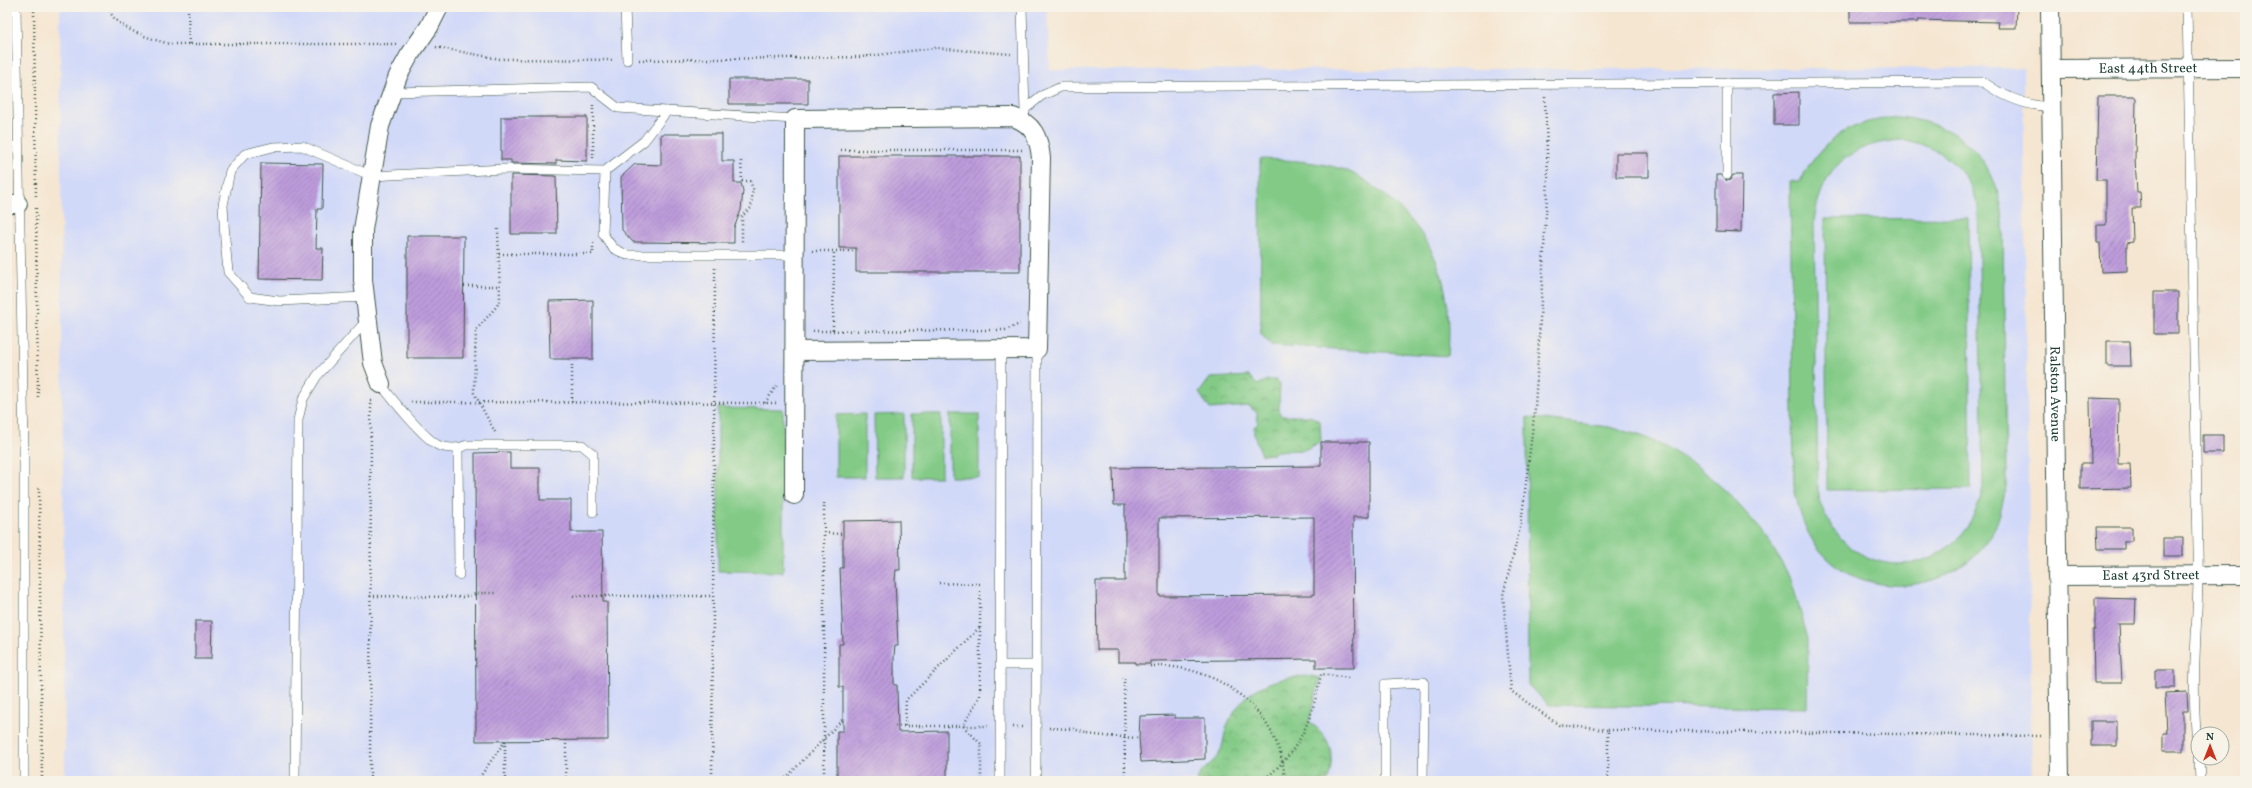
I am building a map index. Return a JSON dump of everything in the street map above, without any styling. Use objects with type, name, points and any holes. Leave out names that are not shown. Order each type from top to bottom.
[{"type":"street","points":[[381,384],[373,363],[363,280],[364,230],[372,176],[380,126],[398,76],[429,27],[439,7]]},
{"type":"street","name":"Ralston Avenue","points":[[2050,7],[2060,781]]},
{"type":"street","name":"East 44th Street","points":[[2051,69],[2245,68]]},
{"type":"street","points":[[794,495],[795,404],[798,351],[795,253],[795,119],[1013,117],[1025,115],[1040,141],[1041,158],[1037,349],[798,351]]},
{"type":"street","name":"East 43rd Street","points":[[2057,576],[2245,575]]},
{"type":"lane","points":[[16,7],[13,204],[24,450],[24,781]]},
{"type":"lane","points":[[625,7],[627,60]]},
{"type":"lane","points":[[1022,7],[1025,115]]},
{"type":"lane","points":[[2187,7],[2188,190],[2198,575],[2195,726]]},
{"type":"lane","points":[[1025,115],[1041,96],[1061,87],[1982,82],[1998,93],[2015,100],[2033,106],[2051,107]]},
{"type":"lane","points":[[1727,83],[1727,175]]},
{"type":"lane","points":[[393,92],[593,88],[618,108],[795,119]]},
{"type":"lane","points":[[365,297],[279,301],[250,297],[228,272],[223,204],[230,171],[245,154],[273,147],[302,146],[372,176],[504,169],[605,171],[644,141],[667,111]]},
{"type":"lane","points":[[605,171],[603,234],[613,248],[627,255],[795,253]]},
{"type":"lane","points":[[295,781],[298,420],[303,399],[317,376],[368,319]]},
{"type":"lane","points":[[1000,781],[1001,349]]},
{"type":"lane","points":[[1036,781],[1037,349]]},
{"type":"lane","points":[[381,384],[393,402],[439,446],[458,449],[467,445],[582,445],[593,454],[593,512]]},
{"type":"lane","points":[[458,449],[459,575]]},
{"type":"lane","points":[[1000,665],[1036,665]]},
{"type":"lane","points":[[1385,781],[1385,684],[1424,682],[1423,781]]},
{"type":"lane","points":[[2199,766],[2200,781]]},
{"type":"path","points":[[34,7],[38,402]]},
{"type":"path","points":[[108,7],[110,15],[137,34],[169,44],[417,44],[500,59],[627,60],[861,57],[935,48],[1023,56]]},
{"type":"path","points":[[188,7],[189,44]]},
{"type":"path","points":[[1544,84],[1548,178],[1535,408],[1521,524],[1503,595],[1511,691],[1559,725],[1608,730],[2059,736]]},
{"type":"path","points":[[593,88],[593,170]]},
{"type":"path","points":[[841,150],[1027,150]]},
{"type":"path","points":[[734,244],[742,244],[742,216],[751,208],[752,199],[750,181],[742,181],[741,160]]},
{"type":"path","points":[[498,229],[500,299],[497,306],[476,330],[474,394],[502,445]]},
{"type":"path","points":[[499,254],[593,254],[593,239]]},
{"type":"path","points":[[834,250],[834,330]]},
{"type":"path","points":[[795,253],[856,250]]},
{"type":"path","points":[[712,781],[715,255]]},
{"type":"path","points":[[464,286],[500,286]]},
{"type":"path","points":[[798,351],[814,330],[1005,330],[1015,328],[1025,319]]},
{"type":"path","points":[[572,365],[572,402]]},
{"type":"path","points":[[765,403],[780,380]]},
{"type":"path","points":[[370,781],[371,401],[795,404]]},
{"type":"path","points":[[39,481],[42,781]]},
{"type":"path","points":[[824,503],[824,781]]},
{"type":"path","points":[[824,533],[843,534]]},
{"type":"path","points":[[940,583],[980,584],[980,696],[963,726]]},
{"type":"path","points":[[370,596],[463,598],[480,592],[496,593]]},
{"type":"path","points":[[573,596],[713,596]]},
{"type":"path","points":[[905,726],[906,700],[980,626]]},
{"type":"path","points":[[1150,666],[1164,665],[1202,673],[1238,691],[1264,720],[1275,740],[1282,763],[1285,781]]},
{"type":"path","points":[[1262,781],[1282,763],[1307,726],[1321,674],[1350,678]]},
{"type":"path","points":[[1124,678],[1125,781]]},
{"type":"path","points":[[783,781],[843,719]]},
{"type":"path","points":[[895,726],[1036,727],[1074,729],[1088,734],[1139,738]]},
{"type":"path","points":[[963,726],[981,744],[981,781]]},
{"type":"path","points":[[1608,730],[1608,781]]},
{"type":"path","points":[[566,740],[566,781]]},
{"type":"path","points":[[477,781],[505,741],[505,781]]},
{"type":"shaded area","points":[[60,7],[1047,7],[1050,70],[2023,68],[2032,781],[65,781]]},
{"type":"green space","points":[[1899,117],[1921,121],[1940,127],[1957,136],[1972,148],[1984,162],[1993,178],[1999,198],[2003,220],[2006,486],[2003,503],[1995,528],[1991,536],[1980,550],[1962,566],[1941,577],[1918,584],[1894,585],[1871,582],[1849,574],[1829,560],[1813,541],[1806,528],[1794,487],[1790,181],[1800,181],[1819,153],[1829,142],[1840,134],[1852,128],[1881,119]],"holes":[[[1903,140],[1917,143],[1941,153],[1951,161],[1967,180],[1978,205],[1983,487],[1972,519],[1953,543],[1930,558],[1904,564],[1878,561],[1853,549],[1832,527],[1818,496],[1814,221],[1818,202],[1824,186],[1832,172],[1842,161],[1868,146],[1884,142]]]},
{"type":"green space","points":[[1260,159],[1291,160],[1332,166],[1348,171],[1376,188],[1404,213],[1419,230],[1439,267],[1445,288],[1448,309],[1448,356],[1271,345],[1261,334]]},
{"type":"green space","points":[[1968,218],[1971,489],[1827,490],[1825,219]]},
{"type":"green space","points":[[1249,376],[1257,385],[1268,380],[1277,380],[1280,384],[1279,411],[1281,416],[1310,416],[1320,421],[1321,442],[1304,450],[1276,451],[1273,454],[1262,455],[1254,435],[1254,427],[1258,423],[1257,413],[1249,406],[1210,409],[1199,393],[1210,378]]},
{"type":"green space","points":[[718,408],[783,409],[783,572],[718,571]]},
{"type":"green space","points":[[865,414],[865,477],[836,477],[836,415]]},
{"type":"green space","points":[[904,414],[904,477],[875,477],[874,415]]},
{"type":"green space","points":[[912,414],[941,414],[941,477],[912,477]]},
{"type":"green space","points":[[950,414],[979,414],[979,477],[950,477]]},
{"type":"green space","points":[[1527,417],[1609,427],[1642,436],[1671,450],[1700,468],[1729,494],[1764,533],[1791,579],[1808,639],[1807,708],[1549,705],[1528,685]]},
{"type":"green space","points":[[1312,676],[1320,678],[1309,722],[1323,734],[1330,747],[1331,763],[1328,781],[1196,781],[1201,772],[1219,755],[1227,727],[1235,711],[1252,692],[1273,682]]},
{"type":"building","points":[[1850,7],[2017,7],[2016,28],[1997,28],[1998,22],[1918,20],[1918,22],[1850,22]]},
{"type":"building","points":[[729,79],[808,79],[808,104],[729,104]]},
{"type":"building","points":[[1799,92],[1799,125],[1774,125],[1774,93]]},
{"type":"building","points":[[2098,96],[2134,96],[2136,98],[2135,159],[2137,192],[2140,192],[2141,208],[2132,208],[2133,242],[2127,243],[2127,271],[2101,272],[2100,243],[2097,243],[2097,225],[2106,225],[2106,180],[2096,180]]},
{"type":"building","points":[[501,117],[587,117],[587,161],[556,160],[556,164],[511,163],[511,160],[501,160]]},
{"type":"building","points":[[661,134],[722,134],[722,161],[734,161],[734,183],[741,183],[743,191],[741,210],[734,228],[734,243],[633,242],[622,230],[621,177],[635,164],[661,165]]},
{"type":"building","points":[[1616,153],[1649,153],[1649,177],[1616,177]]},
{"type":"building","points":[[839,156],[1020,156],[1020,272],[856,272],[856,248],[839,248]]},
{"type":"building","points":[[261,163],[323,164],[322,209],[317,209],[316,248],[323,248],[322,280],[259,279]]},
{"type":"building","points":[[511,175],[556,176],[557,234],[511,234]]},
{"type":"building","points":[[1716,175],[1721,175],[1727,181],[1730,180],[1733,175],[1742,175],[1741,232],[1716,231]]},
{"type":"building","points":[[407,236],[464,236],[463,358],[407,358]]},
{"type":"building","points":[[2154,292],[2178,292],[2178,334],[2154,334]]},
{"type":"building","points":[[593,300],[593,359],[550,359],[549,301]]},
{"type":"building","points":[[2107,341],[2130,341],[2131,366],[2107,366]]},
{"type":"building","points":[[2090,398],[2119,399],[2118,464],[2130,464],[2131,488],[2080,489],[2080,464],[2091,464]]},
{"type":"building","points":[[2203,435],[2223,435],[2223,453],[2203,453]]},
{"type":"building","points":[[1321,442],[1369,442],[1369,517],[1353,517],[1354,668],[1316,668],[1316,659],[1150,661],[1150,664],[1135,664],[1135,662],[1118,662],[1118,650],[1097,650],[1096,581],[1125,581],[1125,505],[1114,505],[1113,468],[1321,466]],"holes":[[[1314,517],[1314,595],[1159,596],[1159,518]]]},
{"type":"building","points":[[510,452],[510,468],[540,468],[540,500],[571,500],[571,532],[602,532],[603,602],[607,602],[608,740],[476,741],[475,453]]},
{"type":"building","points":[[899,520],[900,570],[896,570],[895,580],[898,646],[895,646],[894,655],[894,685],[897,685],[898,732],[947,731],[947,781],[837,781],[837,731],[843,731],[843,687],[839,687],[839,644],[843,644],[840,568],[843,568],[843,521]]},
{"type":"building","points":[[2097,527],[2132,527],[2132,541],[2124,541],[2124,549],[2098,549]]},
{"type":"building","points":[[2163,538],[2183,538],[2183,556],[2163,556]]},
{"type":"building","points":[[2095,598],[2136,599],[2135,624],[2119,624],[2122,683],[2094,683],[2093,630],[2095,630]]},
{"type":"building","points":[[195,621],[212,621],[211,659],[195,659]]},
{"type":"building","points":[[2155,670],[2175,670],[2175,688],[2155,688]]},
{"type":"building","points":[[2187,692],[2188,711],[2183,711],[2183,751],[2163,751],[2163,733],[2167,733],[2165,693]]},
{"type":"building","points":[[1175,715],[1175,718],[1205,718],[1205,759],[1141,762],[1139,738],[1140,716]]},
{"type":"building","points":[[2091,721],[2117,721],[2117,746],[2091,746]]}]
